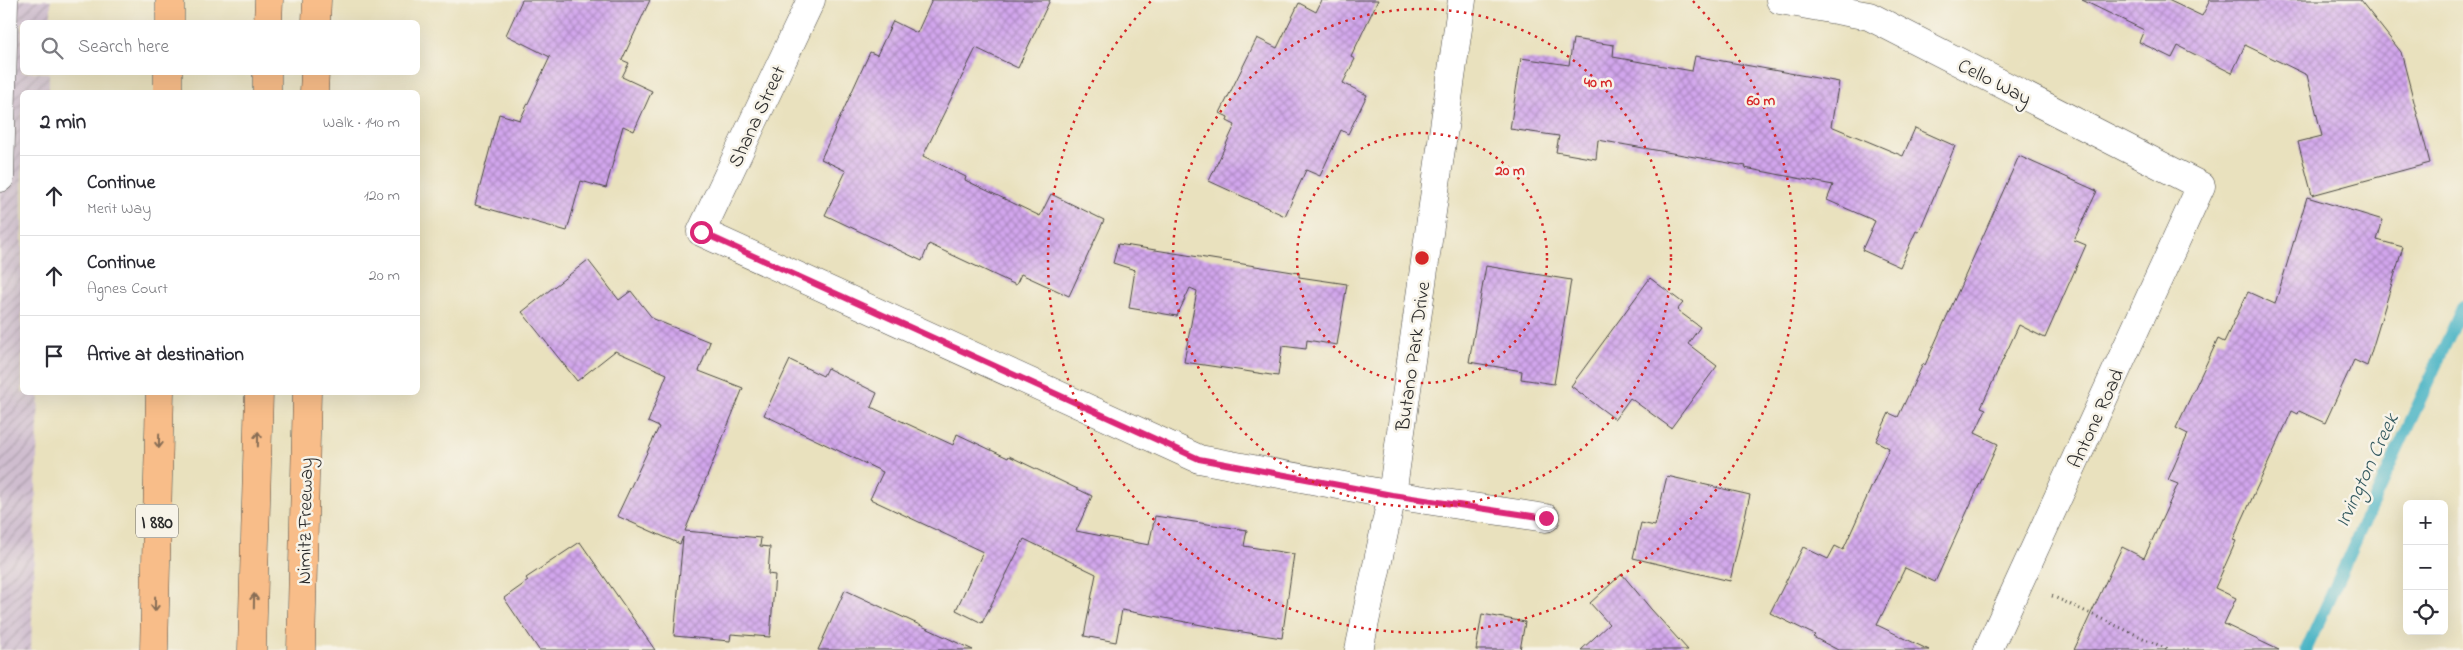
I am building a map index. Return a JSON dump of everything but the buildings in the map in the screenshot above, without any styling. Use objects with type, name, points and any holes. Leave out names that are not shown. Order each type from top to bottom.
[{"type":"highway","points":[[170,0],[170,20]]},
{"type":"highway","points":[[268,20],[269,0]]},
{"type":"highway","points":[[316,20],[317,0]]},
{"type":"highway","points":[[168,75],[168,90]]},
{"type":"highway","points":[[267,75],[267,90]]},
{"type":"highway","points":[[314,90],[315,75]]},
{"type":"highway","name":"I 880","points":[[154,650],[160,395]]},
{"type":"highway","points":[[252,650],[259,395]]},
{"type":"highway","name":"Nimitz Freeway","points":[[301,650],[307,395]]},
{"type":"street","points":[[0,178],[4,0]]},
{"type":"street","name":"Shana Street","points":[[811,0],[701,232],[1199,459],[1392,495]]},
{"type":"street","name":"Butano Park Drive","points":[[1359,650],[1392,495],[1462,0]]},
{"type":"street","name":"Cello Way","points":[[1780,0],[1868,16],[2202,186]]},
{"type":"street","name":"Antone Road","points":[[1988,650],[2202,186]]},
{"type":"street","points":[[1392,495],[1546,518]]},
{"type":"path","points":[[2020,581],[2168,650]]},
{"type":"shaded area","points":[[0,0],[51,0],[51,20],[20,20],[20,75],[49,75],[49,90],[20,90],[20,395],[39,395],[31,650],[0,650]]},
{"type":"waterway","name":"Irvington Creek","points":[[2306,650],[2463,306]]},
{"type":"route","points":[[701,232],[1199,459],[1392,495],[1546,518]]}]
